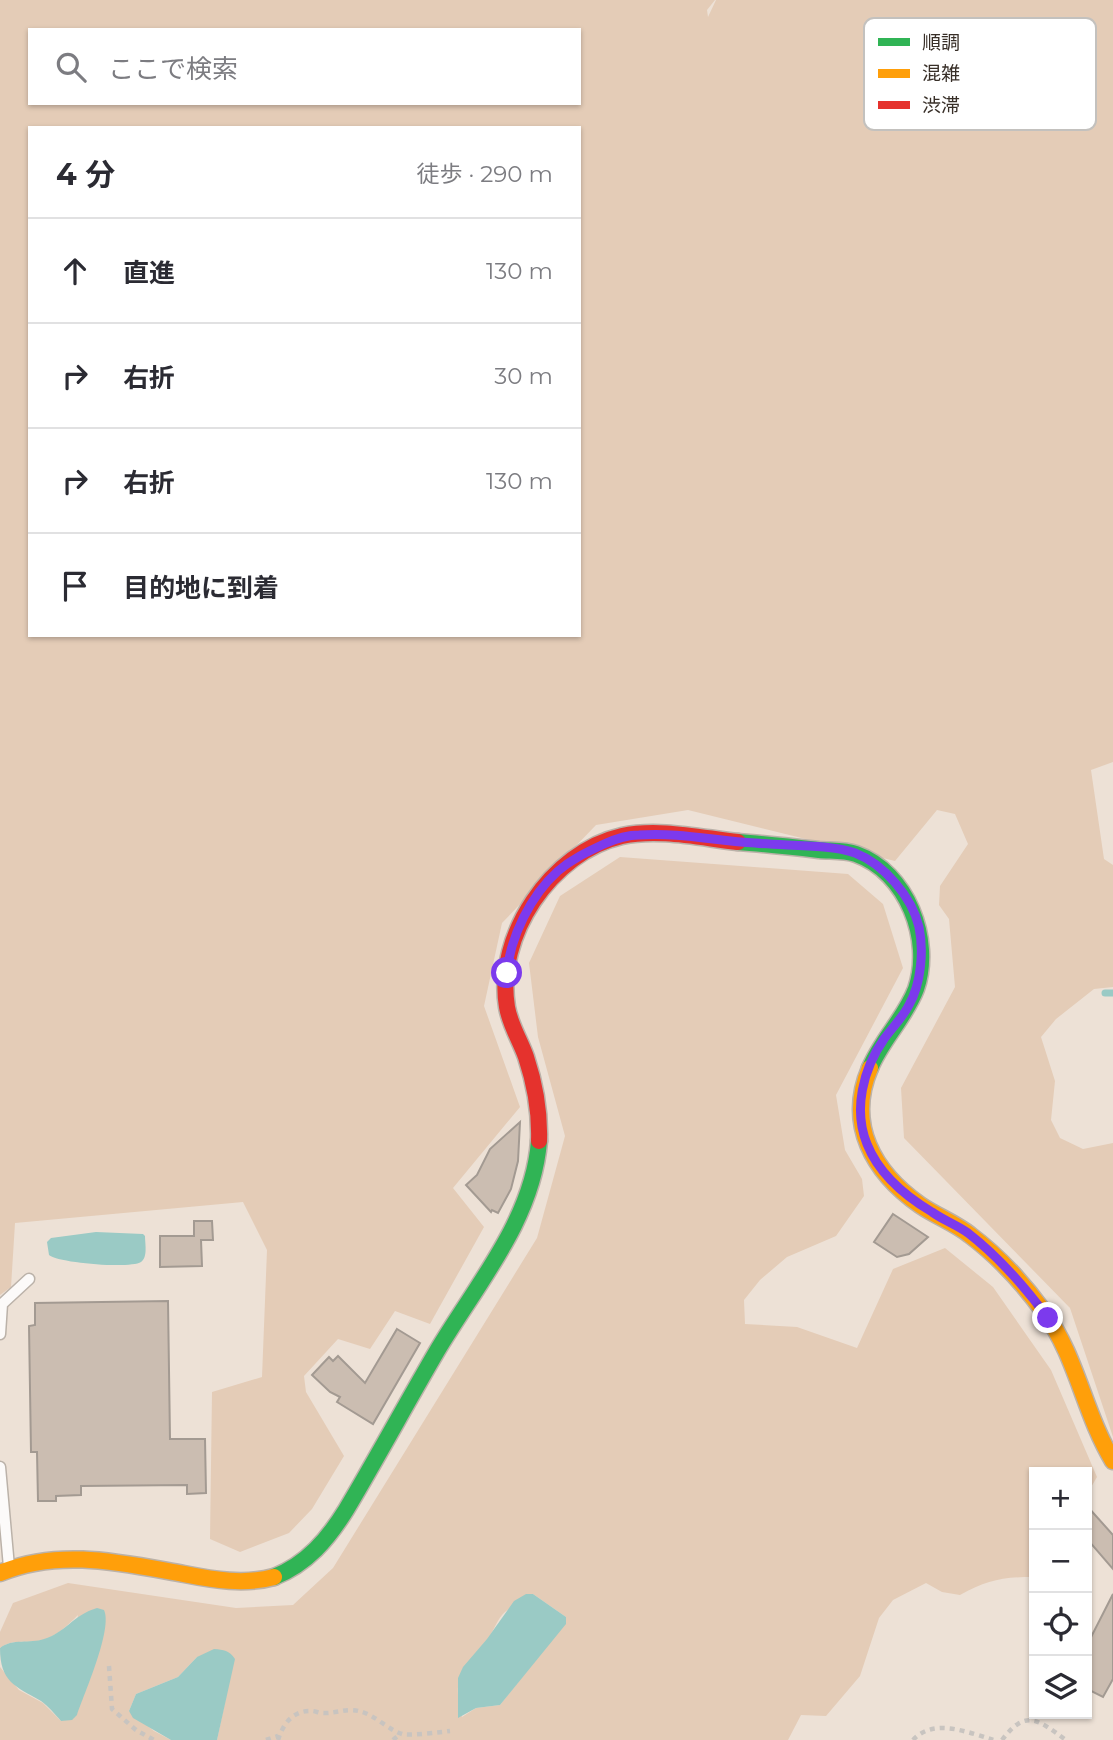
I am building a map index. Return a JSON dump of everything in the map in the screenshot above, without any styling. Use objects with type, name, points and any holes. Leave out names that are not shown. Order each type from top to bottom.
[{"type":"street","points":[[4,1570],[58,1559],[89,1559],[197,1577],[262,1581],[289,1571],[309,1558],[332,1533],[519,1216],[531,1182],[539,1152],[535,1093],[506,999],[508,955],[518,930],[542,889],[557,871],[577,856],[617,838],[636,835],[661,834],[854,853],[877,865],[894,883],[908,902],[919,927],[921,954],[917,984],[910,1004],[882,1042],[864,1080],[860,1104],[861,1126],[868,1147],[884,1174],[907,1195],[967,1232],[1025,1287],[1048,1318],[1069,1355],[1101,1444],[1113,1461]]},
{"type":"lane","points":[[0,1334],[2,1304],[29,1279]]},
{"type":"lane","points":[[0,1466],[4,1570]]},
{"type":"path","points":[[109,1666],[112,1709],[136,1730],[154,1740]]},
{"type":"path","points":[[266,1740],[279,1738],[285,1723],[298,1713],[310,1710],[324,1713],[345,1709],[366,1713],[400,1734],[450,1731]]},
{"type":"path","points":[[1002,1740],[1017,1722],[1024,1720],[1038,1722],[1066,1740]]},
{"type":"path","points":[[913,1740],[920,1732],[954,1728],[995,1740]]},
{"type":"path","points":[[393,1740],[400,1734]]},
{"type":"shaded area","points":[[0,0],[715,0],[707,10],[708,17],[716,0],[1113,0],[1113,762],[1091,770],[1104,859],[1113,865],[1113,987],[1094,989],[1056,1019],[1041,1037],[1055,1081],[1051,1120],[1060,1138],[1083,1149],[1113,1143],[1113,1437],[1070,1308],[904,1138],[901,1088],[955,987],[949,919],[939,905],[940,886],[968,844],[955,814],[937,810],[895,861],[688,810],[596,825],[502,923],[484,1006],[520,1107],[453,1188],[484,1227],[430,1324],[395,1311],[370,1349],[338,1339],[304,1376],[306,1392],[344,1456],[312,1509],[289,1533],[240,1552],[210,1539],[212,1392],[262,1377],[267,1250],[243,1202],[15,1223],[11,1287],[0,1295]]},
{"type":"shaded area","points":[[620,857],[848,874],[883,904],[903,968],[836,1095],[845,1150],[862,1179],[864,1196],[836,1236],[787,1257],[760,1280],[744,1300],[745,1324],[797,1327],[857,1348],[893,1269],[945,1248],[993,1287],[1051,1370],[1097,1477],[1092,1486],[1092,1467],[1029,1467],[1029,1577],[996,1580],[960,1595],[942,1592],[926,1583],[893,1600],[879,1618],[860,1676],[826,1716],[801,1715],[788,1740],[217,1740],[234,1659],[197,1657],[178,1677],[136,1694],[129,1711],[154,1731],[171,1740],[0,1740],[0,1667],[19,1690],[43,1703],[61,1721],[78,1615],[50,1637],[39,1641],[9,1643],[0,1648],[0,1632],[13,1603],[68,1583],[236,1608],[293,1605],[333,1568],[537,1238],[565,1136],[538,1037],[529,963],[560,896]],"holes":[[[533,1594],[566,1617],[500,1705],[476,1708],[462,1717],[458,1692],[461,1674],[505,1612]]]},
{"type":"water","points":[[96,1232],[143,1234],[145,1257],[134,1264],[109,1265],[79,1263],[49,1255],[47,1242],[51,1238]]},
{"type":"water","points":[[526,1594],[533,1594],[566,1617],[566,1624],[500,1705],[476,1708],[458,1718],[458,1678],[463,1667],[514,1601]]},
{"type":"water","points":[[97,1608],[104,1610],[106,1619],[96,1662],[77,1715],[72,1720],[61,1721],[44,1703],[11,1682],[3,1669],[0,1648],[10,1643],[51,1636]]},
{"type":"water","points":[[214,1649],[226,1651],[235,1659],[217,1740],[171,1740],[133,1718],[129,1711],[136,1694],[178,1677],[197,1657]]},
{"type":"building","points":[[520,1122],[518,1161],[511,1189],[498,1213],[492,1210],[491,1212],[466,1185],[477,1175],[490,1149]]},
{"type":"building","points":[[893,1214],[928,1237],[909,1254],[897,1257],[874,1242]]},
{"type":"building","points":[[194,1221],[212,1221],[213,1240],[201,1240],[202,1266],[160,1267],[160,1236],[194,1236]]},
{"type":"building","points":[[168,1301],[170,1439],[205,1439],[206,1493],[187,1494],[187,1485],[81,1486],[81,1495],[56,1496],[56,1501],[38,1501],[37,1452],[31,1452],[29,1326],[35,1325],[35,1303]]},
{"type":"building","points":[[397,1329],[420,1343],[373,1424],[337,1402],[340,1397],[330,1392],[312,1375],[329,1357],[333,1361],[338,1356],[365,1383]]},
{"type":"building","points":[[1092,1512],[1113,1535],[1113,1569],[1092,1545]]},
{"type":"building","points":[[1113,1594],[1113,1679],[1103,1697],[1092,1692],[1092,1635]]},
{"type":"waterway","points":[[1105,993],[1113,993]]},
{"type":"traffic: fast","points":[[738,842],[856,854],[874,863],[902,892],[918,929],[920,970],[911,1000],[870,1068]]},
{"type":"traffic: fast","points":[[274,1577],[307,1558],[332,1531],[346,1510],[437,1351],[514,1225],[526,1198],[539,1141]]},
{"type":"traffic: slow","points":[[870,1068],[863,1089],[861,1108],[868,1145],[877,1162],[903,1192],[964,1231],[990,1252],[1010,1270],[1036,1301],[1065,1348],[1103,1443],[1113,1461]]},
{"type":"traffic: slow","points":[[0,1573],[23,1565],[68,1559],[114,1562],[229,1581],[274,1577]]},
{"type":"traffic: jam","points":[[539,1141],[534,1088],[526,1057],[508,1014],[506,980],[510,953],[519,926],[533,901],[551,878],[572,859],[596,845],[622,836],[665,833],[738,842]]},
{"type":"route","points":[[507,973],[508,955],[518,930],[542,889],[557,871],[577,856],[617,838],[661,834],[827,849],[854,853],[877,865],[908,902],[919,927],[921,954],[917,984],[910,1004],[882,1042],[864,1080],[860,1104],[861,1126],[868,1147],[884,1174],[931,1212],[967,1232],[999,1260],[1025,1287],[1048,1318]]}]
